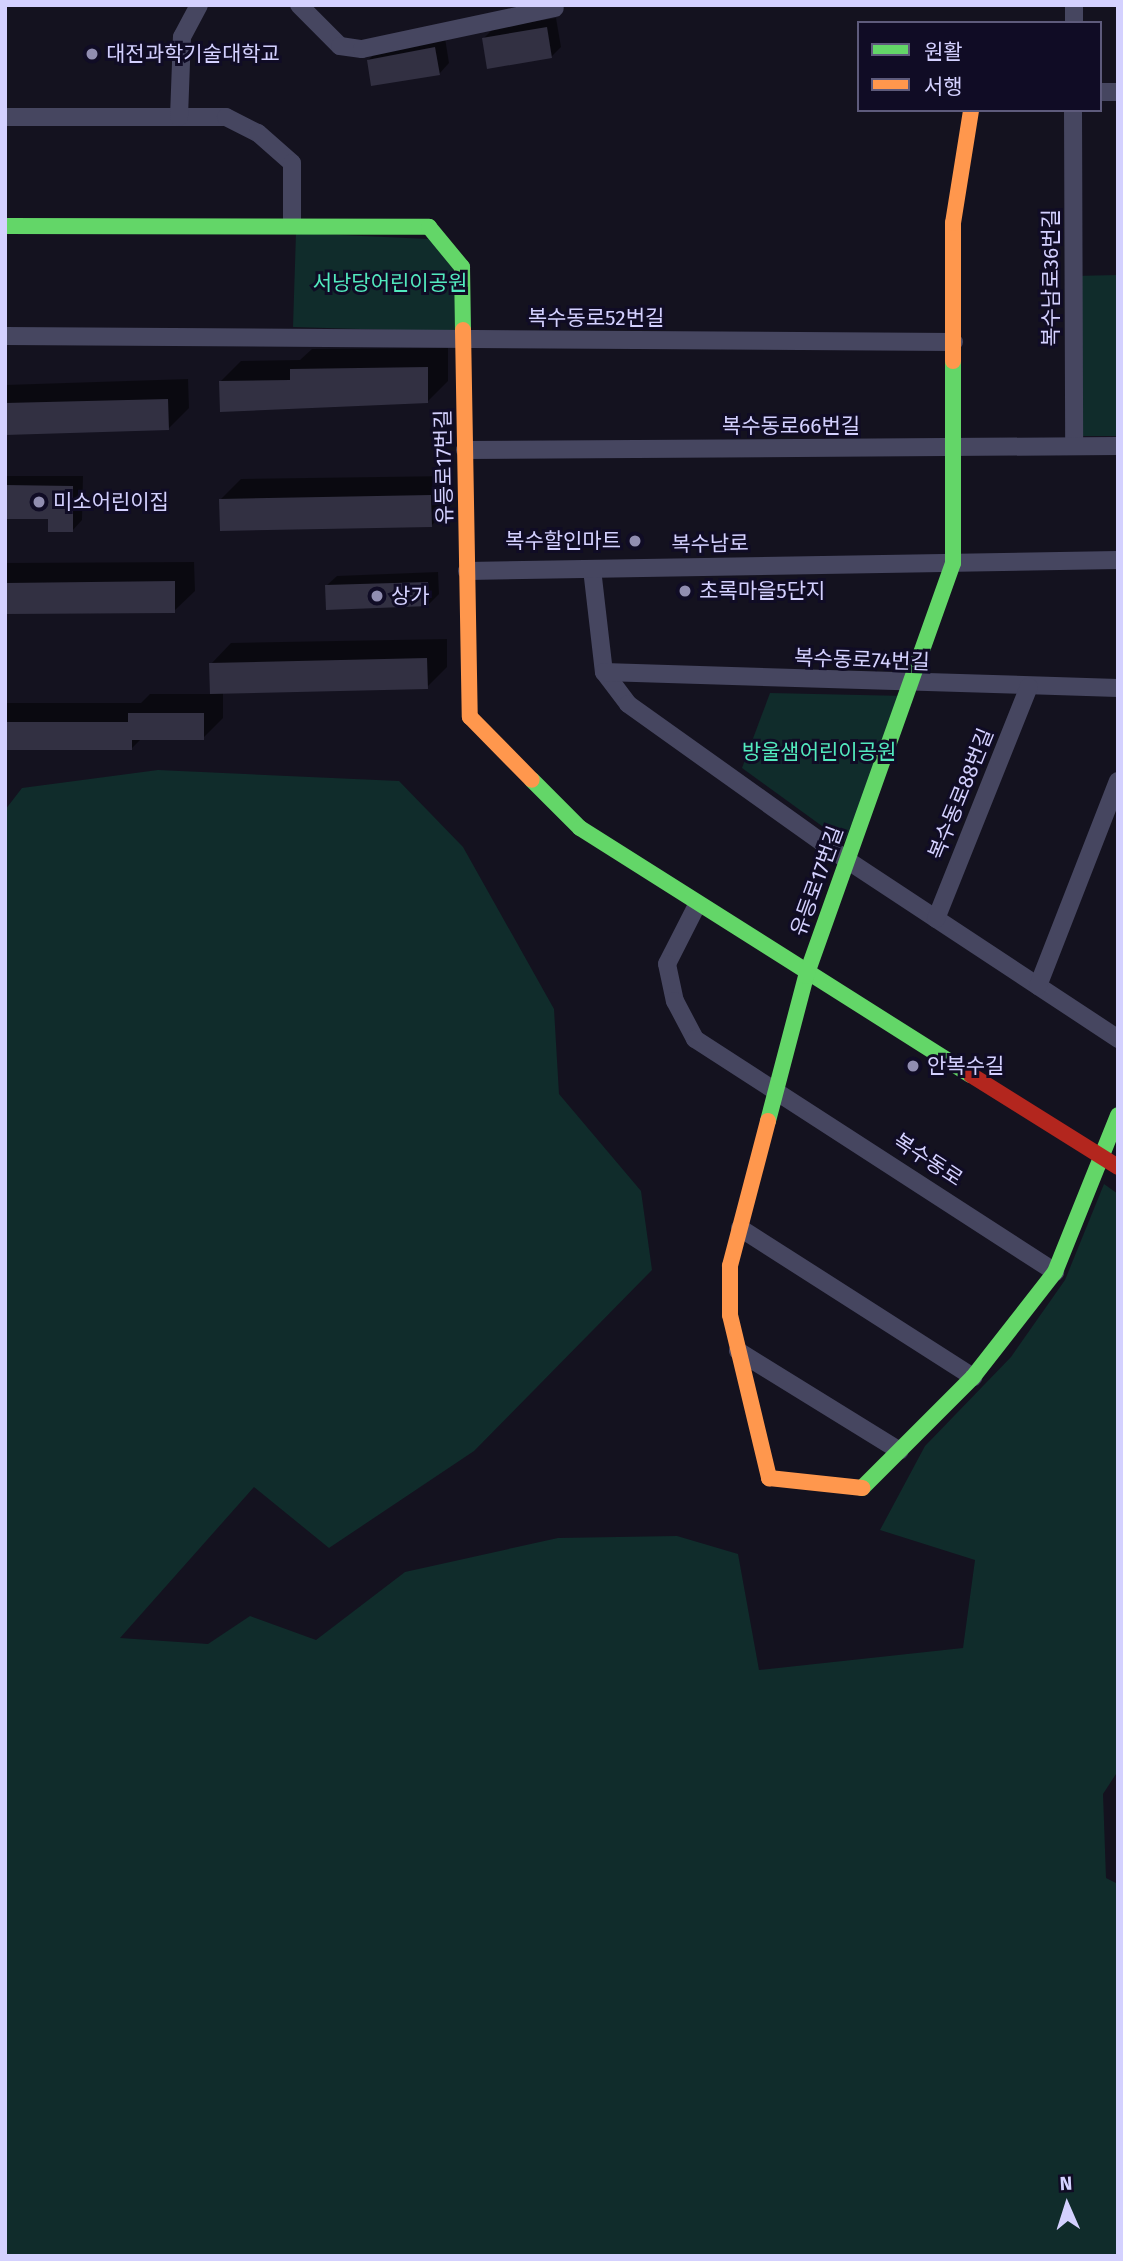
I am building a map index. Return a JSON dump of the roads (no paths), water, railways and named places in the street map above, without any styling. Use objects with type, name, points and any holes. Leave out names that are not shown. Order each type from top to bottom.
[{"type":"street","points":[[180,117],[182,37],[200,5]]},
{"type":"street","points":[[299,5],[340,46],[362,49],[555,8]]},
{"type":"street","points":[[953,563],[953,223],[971,112]]},
{"type":"street","name":"복수남로36번길","points":[[1073,112],[1074,446]]},
{"type":"street","points":[[5,117],[226,117],[258,133],[292,163],[292,224]]},
{"type":"street","name":"유등로17번길","points":[[5,226],[292,224],[429,228],[462,267],[470,717],[580,828],[806,976],[1118,1167]]},
{"type":"street","name":"복수동로52번길","points":[[5,336],[954,342]]},
{"type":"street","name":"복수동로66번길","points":[[465,450],[1118,446]]},
{"type":"street","name":"복수남로","points":[[467,570],[1118,560]]},
{"type":"street","name":"유등로17번길","points":[[806,976],[953,563]]},
{"type":"street","points":[[592,569],[604,672],[628,704],[847,860],[1118,1039]]},
{"type":"street","name":"복수동로74번길","points":[[604,672],[909,686],[1118,688]]},
{"type":"street","name":"복수동로88번길","points":[[936,919],[1029,687]]},
{"type":"street","points":[[1038,986],[1118,781]]},
{"type":"street","name":"복수동로","points":[[697,905],[669,955],[676,1001],[695,1039],[775,1087],[1055,1272]]},
{"type":"street","points":[[806,976],[740,1228],[730,1307],[769,1478],[847,1490],[869,1488],[900,1451],[973,1377],[1055,1272],[1118,1115]]},
{"type":"street","points":[[740,1228],[973,1377]]},
{"type":"street","points":[[738,1351],[900,1451]]},
{"type":"place","name":"대전과학기술대학교","points":[[92,54]]},
{"type":"place","name":"미소어린이집","points":[[39,502]]},
{"type":"place","name":"복수할인마트","points":[[635,541]]},
{"type":"place","name":"초록마을5단지","points":[[685,591]]},
{"type":"place","name":"상가","points":[[377,596]]},
{"type":"place","name":"안복수길","points":[[913,1066]]},
{"type":"park label","name":"서낭당어린이공원","points":[[390,283]]},
{"type":"park label","name":"방울샘어린이공원","points":[[819,752]]}]
